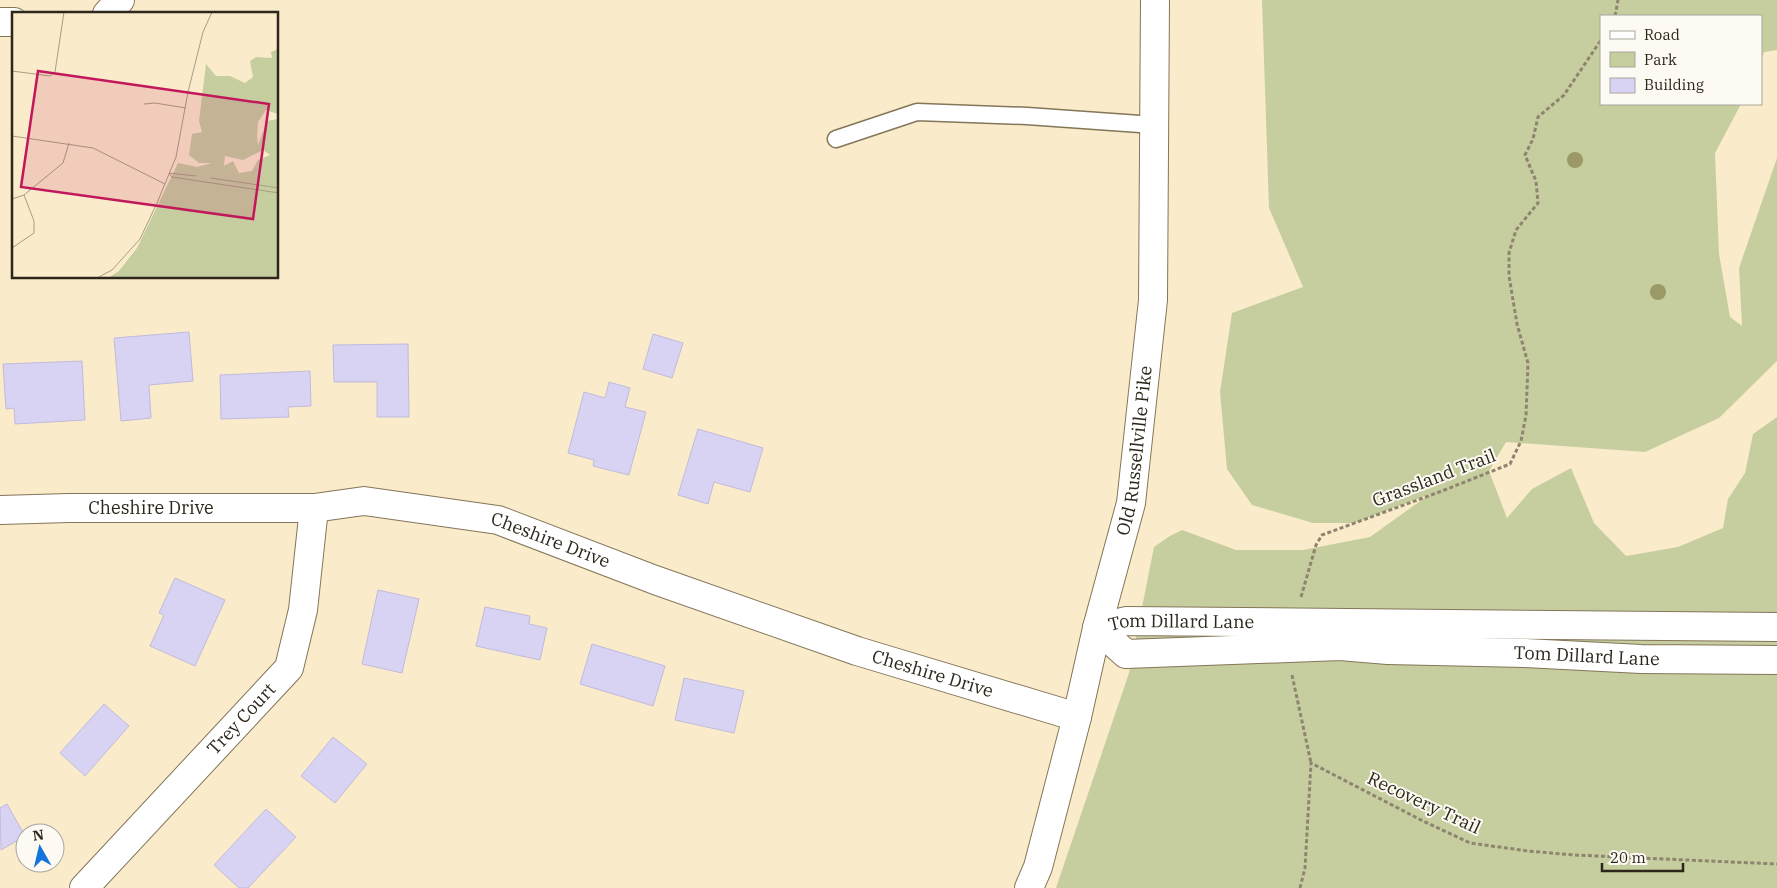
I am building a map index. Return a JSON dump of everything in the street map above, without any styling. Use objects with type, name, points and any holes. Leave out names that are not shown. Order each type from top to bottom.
[{"type":"street","points":[[109,12],[120,0]]},
{"type":"street","name":"Old Russellville Pike","points":[[1029,888],[1038,867],[1077,717],[1097,628],[1131,503],[1153,300],[1155,0]]},
{"type":"street","name":"Cheshire Drive","points":[[0,510],[69,508],[314,508],[364,502],[498,520],[654,580],[857,651],[1077,717]]},
{"type":"street","name":"Trey Court","points":[[84,888],[290,668],[303,610],[314,508]]},
{"type":"street","name":"Tom Dillard Lane","points":[[1097,628],[1126,654],[1290,635],[1777,627]]},
{"type":"street","name":"Tom Dillard Lane","points":[[1290,635],[1340,646],[1388,650],[1525,653],[1641,659],[1777,660]]},
{"type":"lane","points":[[836,139],[917,112],[1027,116],[1154,124]]},
{"type":"path","points":[[1615,15],[1618,0]]},
{"type":"path","name":"Grassland Trail","points":[[1311,763],[1290,635],[1316,545],[1322,535],[1510,464],[1521,441],[1526,415],[1528,363],[1517,324],[1509,276],[1509,253],[1516,230],[1538,203],[1536,181],[1525,155],[1533,139],[1538,116],[1564,95],[1580,68],[1600,41]]},
{"type":"path","points":[[1300,888],[1305,868],[1311,763]]},
{"type":"path","name":"Recovery Trail","points":[[1311,763],[1422,821],[1470,842],[1528,851],[1574,855],[1777,864]]},
{"type":"green space","points":[[1262,0],[1777,0],[1777,50],[1764,52],[1762,57],[1762,15],[1600,15],[1600,105],[1740,105],[1715,153],[1719,254],[1730,317],[1742,326],[1739,268],[1777,158],[1777,361],[1719,418],[1645,452],[1506,442],[1489,471],[1507,518],[1532,489],[1571,468],[1594,523],[1626,556],[1678,547],[1723,528],[1728,499],[1745,473],[1753,434],[1777,417],[1777,888],[1056,888],[1129,673],[1154,547],[1182,530],[1236,550],[1303,550],[1370,537],[1430,494],[1354,523],[1313,523],[1252,505],[1227,469],[1220,392],[1232,313],[1303,287],[1269,208]]},
{"type":"building","points":[[189,332],[193,381],[149,385],[151,418],[121,421],[114,338]]},
{"type":"building","points":[[653,334],[683,343],[672,378],[643,369]]},
{"type":"building","points":[[408,344],[409,417],[377,417],[377,382],[334,382],[333,345]]},
{"type":"building","points":[[82,361],[85,420],[15,424],[14,408],[6,409],[3,364]]},
{"type":"building","points":[[310,371],[311,406],[288,407],[289,417],[221,419],[220,375]]},
{"type":"building","points":[[609,382],[630,388],[625,407],[646,412],[629,475],[593,466],[594,460],[568,453],[584,392],[605,398]]},
{"type":"building","points":[[698,429],[763,448],[750,492],[714,482],[708,504],[678,495]]},
{"type":"building","points":[[175,578],[225,600],[195,666],[150,646],[164,615],[159,613]]},
{"type":"building","points":[[378,590],[419,599],[402,673],[362,664]]},
{"type":"building","points":[[485,607],[530,616],[529,624],[547,628],[540,660],[476,646]]},
{"type":"building","points":[[592,644],[665,666],[653,706],[580,684]]},
{"type":"building","points":[[684,678],[744,691],[734,733],[675,720]]},
{"type":"building","points":[[104,704],[129,726],[85,776],[60,753]]},
{"type":"building","points":[[333,737],[367,764],[335,803],[301,776]]},
{"type":"building","points":[[7,804],[18,823],[15,823],[15,842],[1,850],[0,808]]},
{"type":"building","points":[[266,809],[296,837],[248,888],[239,888],[214,865]]}]
